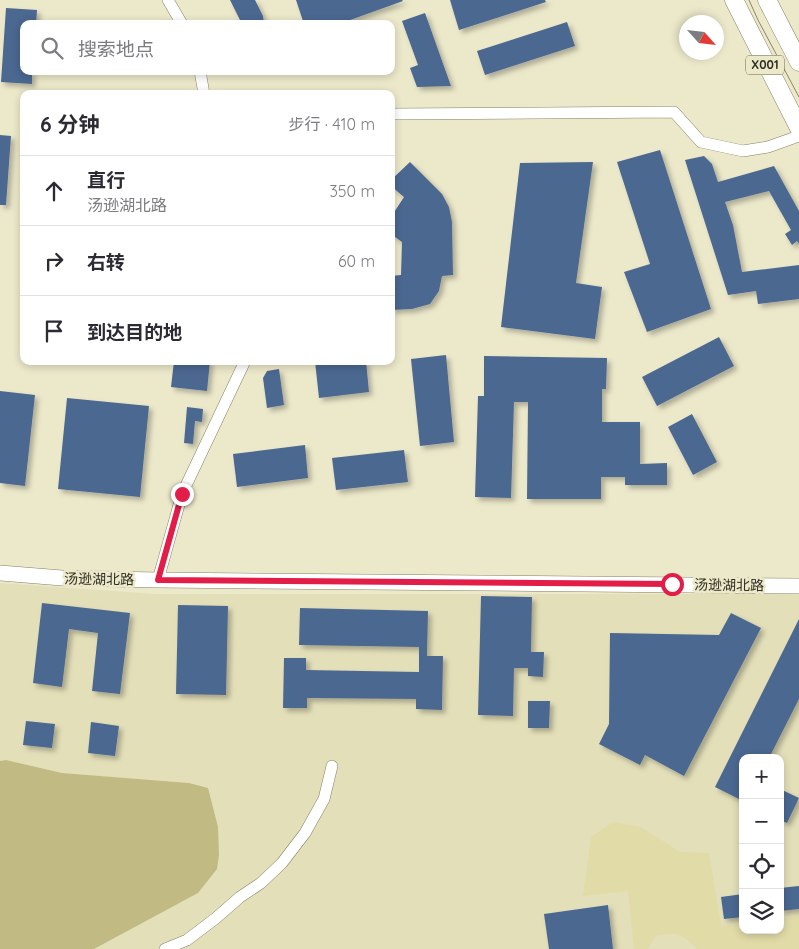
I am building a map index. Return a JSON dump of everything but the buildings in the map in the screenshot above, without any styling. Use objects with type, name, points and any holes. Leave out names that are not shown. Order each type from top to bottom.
[{"type":"main road","name":"X001","points":[[734,0],[799,128]]},
{"type":"main road","name":"X001","points":[[767,0],[799,62]]},
{"type":"main road","name":"汤逊湖北路","points":[[0,573],[62,578],[158,580],[799,586]]},
{"type":"street","points":[[168,0],[180,20]]},
{"type":"street","points":[[201,75],[203,90]]},
{"type":"street","points":[[395,114],[674,112],[701,142],[742,151],[768,147],[799,136]]},
{"type":"street","points":[[158,580],[182,494],[243,365]]},
{"type":"street","points":[[166,949],[187,940],[240,897],[261,883],[282,863],[304,833],[324,799],[332,766]]},
{"type":"shaded area","points":[[0,583],[155,594],[799,594],[799,949],[94,949],[198,893],[189,783],[62,773],[6,760],[0,761]]},
{"type":"shaded area","points":[[6,760],[62,773],[189,783],[208,788],[218,827],[219,855],[217,869],[198,893],[94,949],[0,949],[0,761]]},
{"type":"shaded area","points":[[613,822],[641,827],[680,852],[709,853],[721,926],[739,924],[739,934],[784,934],[784,918],[799,916],[799,949],[697,949],[683,937],[669,934],[656,936],[648,949],[634,949],[628,891],[583,896],[591,837]]},
{"type":"tram line","points":[[749,0],[799,97]]},
{"type":"route","points":[[182,494],[158,580],[672,584]]}]
